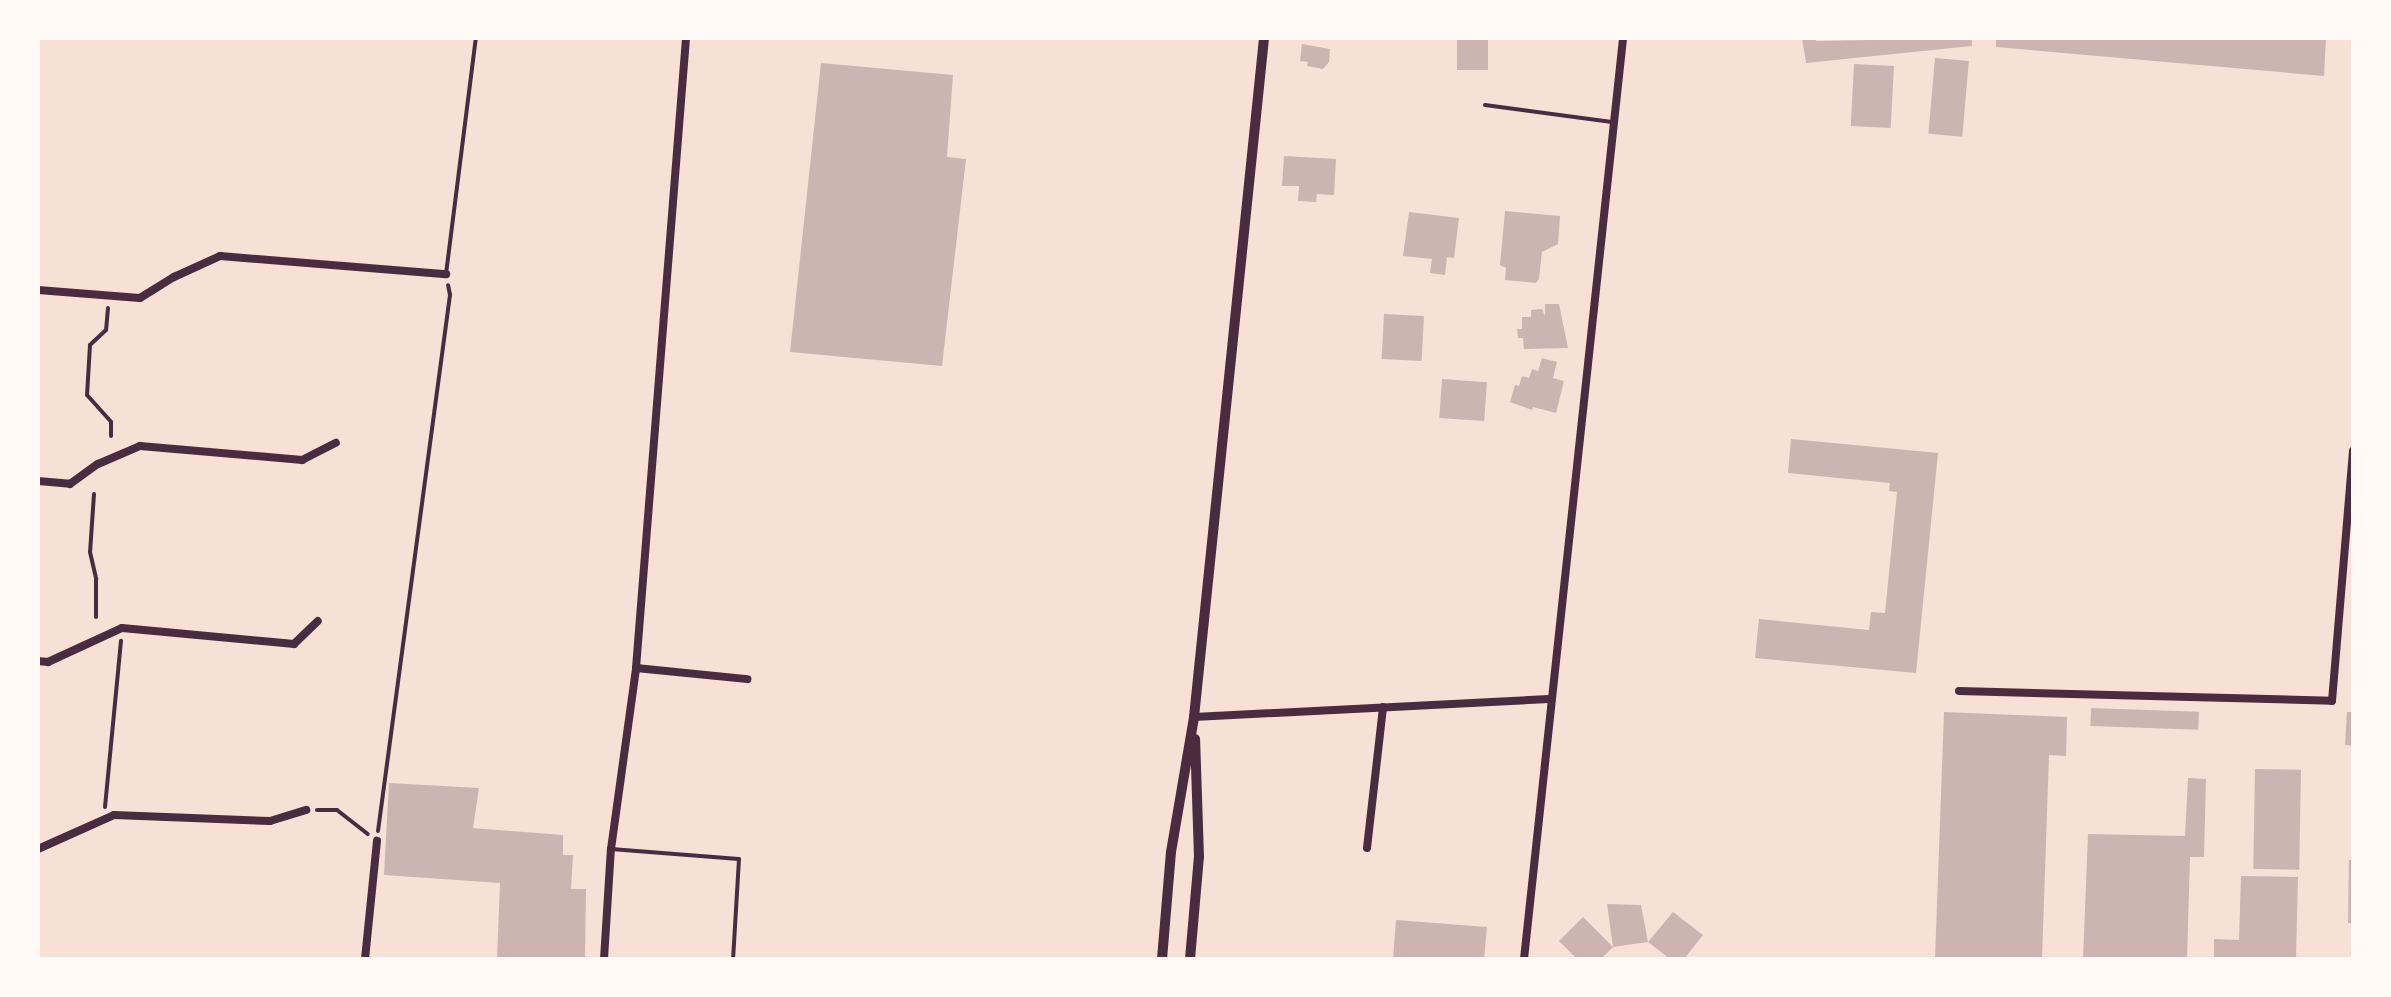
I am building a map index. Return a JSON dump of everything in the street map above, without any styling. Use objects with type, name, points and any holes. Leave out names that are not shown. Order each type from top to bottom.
[{"type":"street","points":[[604,959],[611,849],[636,668],[686,38]]},
{"type":"street","points":[[1162,959],[1171,852],[1194,717],[1264,38]]},
{"type":"street","points":[[1524,959],[1549,699],[1623,38]]},
{"type":"street","points":[[38,290],[140,298],[174,277],[220,256],[446,274]]},
{"type":"street","points":[[38,481],[70,484],[98,464],[140,446],[302,460],[336,443]]},
{"type":"street","points":[[1959,691],[2332,701],[2353,451]]},
{"type":"street","points":[[38,661],[48,662],[122,628],[294,644],[318,621]]},
{"type":"street","points":[[636,668],[747,679]]},
{"type":"street","points":[[1194,717],[1549,699]]},
{"type":"street","points":[[1367,848],[1383,707]]},
{"type":"street","points":[[1190,959],[1199,857],[1194,717]]},
{"type":"street","points":[[38,849],[114,815],[270,821],[306,810]]},
{"type":"street","points":[[365,959],[377,841]]},
{"type":"lane","points":[[446,274],[476,38]]},
{"type":"lane","points":[[1485,105],[1614,122]]},
{"type":"lane","points":[[611,849],[739,859],[733,959]]},
{"type":"path","points":[[377,841],[450,295],[446,274]]},
{"type":"path","points":[[108,308],[106,330],[90,345],[87,395],[111,422],[111,436]]},
{"type":"path","points":[[94,494],[90,552],[96,579],[96,617]]},
{"type":"path","points":[[104,818],[122,628]]},
{"type":"path","points":[[306,810],[337,810],[377,841]]},
{"type":"building","points":[[1457,38],[1488,38],[1488,70],[1457,70]]},
{"type":"building","points":[[1802,38],[1815,38],[1816,41],[1972,38],[1972,46],[1806,63]]},
{"type":"building","points":[[1996,38],[2326,38],[2324,76],[1996,47]]},
{"type":"building","points":[[1302,44],[1330,49],[1329,62],[1323,69],[1307,66],[1308,62],[1300,61]]},
{"type":"building","points":[[1935,58],[1969,61],[1962,137],[1928,134]]},
{"type":"building","points":[[821,63],[953,75],[947,157],[966,159],[942,366],[790,352]]},
{"type":"building","points":[[1854,64],[1894,66],[1891,128],[1851,126]]},
{"type":"building","points":[[1284,156],[1336,159],[1334,195],[1317,194],[1316,202],[1298,201],[1299,186],[1282,186]]},
{"type":"building","points":[[1505,211],[1560,216],[1558,244],[1542,252],[1536,283],[1505,280],[1506,268],[1500,265]]},
{"type":"building","points":[[1409,212],[1459,218],[1454,258],[1447,257],[1445,275],[1430,273],[1432,259],[1403,256]]},
{"type":"building","points":[[1545,304],[1559,304],[1568,348],[1524,349],[1523,338],[1518,338],[1517,329],[1522,329],[1522,317],[1531,317],[1531,310],[1542,309],[1545,316]]},
{"type":"building","points":[[1384,314],[1424,316],[1422,361],[1382,359]]},
{"type":"building","points":[[1542,358],[1557,362],[1553,378],[1564,381],[1556,413],[1533,407],[1532,410],[1510,402],[1515,385],[1519,386],[1522,376],[1529,378],[1532,369],[1538,371]]},
{"type":"building","points":[[1442,379],[1487,382],[1484,421],[1439,418]]},
{"type":"building","points":[[1791,439],[1938,453],[1916,673],[1755,658],[1759,619],[1869,630],[1871,612],[1885,613],[1897,492],[1889,491],[1890,483],[1788,473]]},
{"type":"building","points":[[2091,708],[2199,712],[2198,730],[2090,726]]},
{"type":"building","points":[[1944,712],[2067,717],[2066,756],[2049,755],[2042,959],[1935,959]]},
{"type":"building","points":[[2347,712],[2353,712],[2353,746],[2345,745]]},
{"type":"building","points":[[2255,769],[2301,770],[2299,870],[2253,869]]},
{"type":"building","points":[[2188,778],[2206,779],[2204,857],[2190,857],[2187,959],[2083,959],[2088,834],[2185,836]]},
{"type":"building","points":[[389,783],[479,788],[473,828],[563,835],[563,855],[573,855],[571,889],[586,889],[585,959],[497,959],[500,883],[384,875]]},
{"type":"building","points":[[2349,860],[2353,860],[2353,923],[2348,923]]},
{"type":"building","points":[[2241,876],[2298,877],[2296,959],[2214,959],[2214,939],[2239,940]]},
{"type":"building","points":[[1607,904],[1641,905],[1648,942],[1613,947]]},
{"type":"building","points":[[1673,912],[1703,935],[1684,959],[1670,959],[1648,942]]},
{"type":"building","points":[[1583,917],[1613,947],[1601,959],[1577,959],[1559,941]]},
{"type":"building","points":[[1396,920],[1487,927],[1484,959],[1393,959]]}]
